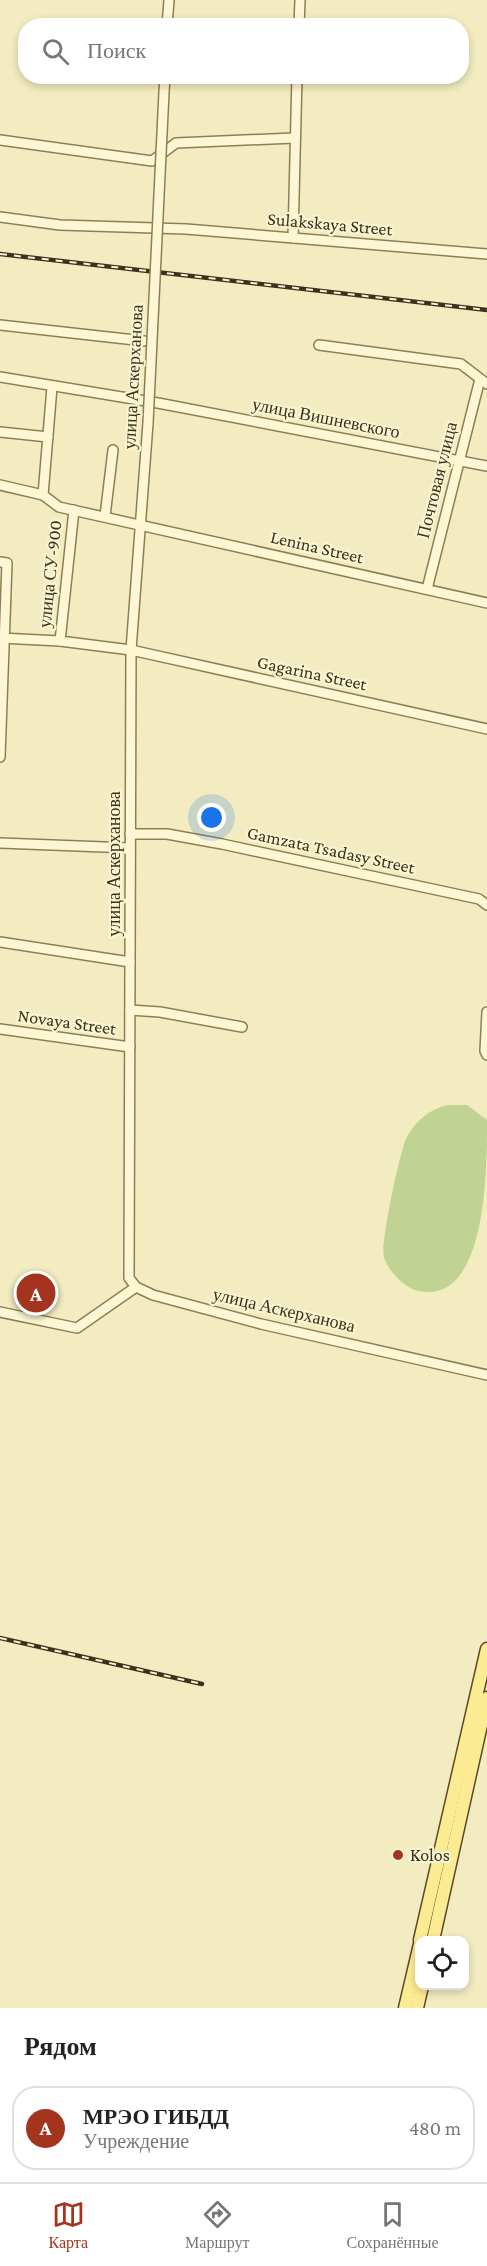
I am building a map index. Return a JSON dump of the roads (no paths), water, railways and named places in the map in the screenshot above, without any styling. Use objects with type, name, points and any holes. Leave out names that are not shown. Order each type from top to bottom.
[{"type":"main road","points":[[421,1936],[487,1649]]},
{"type":"main road","points":[[434,1936],[487,1698]]},
{"type":"main road","points":[[405,2008],[415,1964]]},
{"type":"main road","points":[[417,2008],[421,1990]]},
{"type":"street","points":[[168,18],[169,0]]},
{"type":"street","points":[[299,18],[300,0]]},
{"type":"street","name":"улица Аскерханова","points":[[164,84],[148,423],[131,650],[127,1265],[129,1278],[136,1287],[153,1295],[261,1324],[487,1375]]},
{"type":"street","points":[[293,238],[297,84]]},
{"type":"street","points":[[0,140],[152,161],[176,143],[294,138]]},
{"type":"street","name":"Sulakskaya Street","points":[[0,218],[60,225],[170,228],[487,254]]},
{"type":"street","points":[[0,325],[144,341]]},
{"type":"street","points":[[319,345],[461,364],[483,382]]},
{"type":"street","points":[[0,378],[52,387]]},
{"type":"street","name":"Почтовая улица","points":[[427,589],[460,459],[483,382]]},
{"type":"street","name":"улица Вишневского","points":[[52,387],[158,404],[460,459],[487,466]]},
{"type":"street","name":"улица СУ-900","points":[[43,495],[52,387]]},
{"type":"street","points":[[0,432],[48,437]]},
{"type":"street","points":[[105,516],[113,450]]},
{"type":"street","name":"Lenina Street","points":[[0,485],[43,495],[59,507],[140,523],[487,603]]},
{"type":"street","name":"улица СУ-900","points":[[60,641],[74,510]]},
{"type":"street","points":[[0,757],[3,563]]},
{"type":"street","name":"Gagarina Street","points":[[2,638],[60,641],[131,650],[487,729]]},
{"type":"street","name":"Gamzata Tsadasy Street","points":[[130,834],[167,834],[222,844],[479,899],[487,905]]},
{"type":"street","points":[[0,843],[130,848]]},
{"type":"street","points":[[0,942],[130,962]]},
{"type":"street","points":[[130,1010],[160,1012],[242,1027]]},
{"type":"street","points":[[487,1012],[485,1051],[487,1055]]},
{"type":"street","name":"Novaya Street","points":[[0,1029],[130,1047]]},
{"type":"street","points":[[0,1312],[77,1328],[136,1287]]},
{"type":"railway","points":[[0,254],[487,310]]},
{"type":"railway","points":[[0,1638],[202,1684]]},
{"type":"place","name":"МРЭО ГИБДД","points":[[36,1293]]},
{"type":"place","name":"Kolos","points":[[398,1855]]}]
